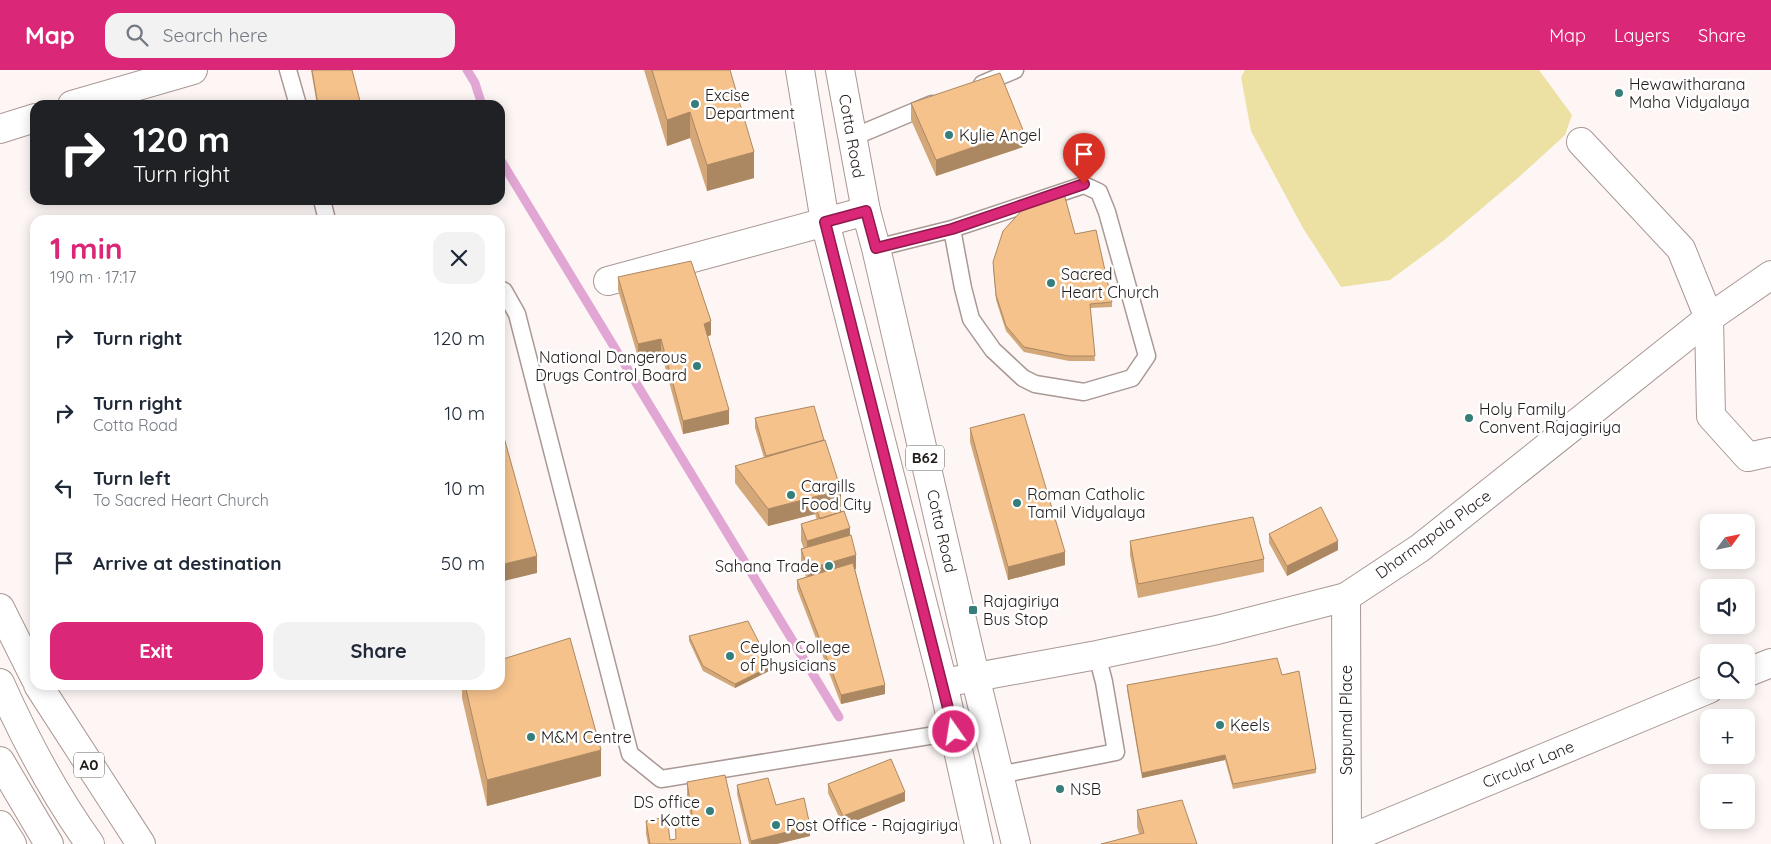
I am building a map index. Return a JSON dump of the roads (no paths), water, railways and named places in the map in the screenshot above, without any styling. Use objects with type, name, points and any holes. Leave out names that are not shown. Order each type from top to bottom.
[{"type":"main road","points":[[89,100],[193,70]]},
{"type":"main road","name":"B62","points":[[800,70],[825,222],[942,683],[979,844]]},
{"type":"main road","name":"Cotta Road","points":[[840,70],[851,138],[866,211],[1016,844]]},
{"type":"main road","points":[[0,129],[30,120]]},
{"type":"main road","points":[[1581,142],[1681,249],[1709,318],[1711,416],[1748,457],[1771,452]]},
{"type":"main road","points":[[608,281],[866,211]]},
{"type":"main road","name":"Dharmapala Place","points":[[942,683],[1097,656],[1218,630],[1346,596],[1420,548],[1709,318],[1771,275]]},
{"type":"main road","name":"Sapumal Place","points":[[1346,596],[1347,842]]},
{"type":"main road","points":[[0,608],[30,668]]},
{"type":"main road","points":[[1755,669],[1771,663]]},
{"type":"main road","points":[[0,683],[49,781],[90,844]]},
{"type":"main road","name":"A0","points":[[41,690],[141,844]]},
{"type":"main road","name":"Circular Lane","points":[[1347,842],[1700,693]]},
{"type":"main road","points":[[0,761],[49,844]]},
{"type":"main road","points":[[0,825],[12,844]]},
{"type":"lane","points":[[288,70],[297,100]]},
{"type":"lane","points":[[970,89],[1015,70]]},
{"type":"lane","points":[[851,138],[942,100]]},
{"type":"lane","points":[[876,248],[952,229],[1084,184],[1099,192],[1147,356],[1132,378],[1084,392],[1035,384],[1023,378],[993,350],[971,319],[952,229]]},
{"type":"lane","points":[[505,293],[517,314],[630,754],[661,779],[954,732]]},
{"type":"lane","points":[[999,775],[1116,752],[1104,682],[1097,656]]},
{"type":"waterway","points":[[467,70],[475,83],[480,100]]},
{"type":"waterway","points":[[505,167],[839,717]]},
{"type":"place","name":"Hewawitharana Maha Vidyalaya","points":[[1619,93]]},
{"type":"place","name":"Excise Department","points":[[695,104]]},
{"type":"place","name":"Kylie Angel","points":[[949,135]]},
{"type":"place","name":"Sacred Heart Church","points":[[1051,283]]},
{"type":"place","name":"National Dangerous Drugs Control Board","points":[[697,366]]},
{"type":"place","name":"Holy Family Convent Rajagiriya","points":[[1469,418]]},
{"type":"place","name":"Cargills Food City","points":[[791,495]]},
{"type":"place","name":"Roman Catholic Tamil Vidyalaya","points":[[1017,503]]},
{"type":"place","name":"Sahana Trade","points":[[829,566]]},
{"type":"place","name":"Rajagiriya Bus Stop","points":[[973,610]]},
{"type":"place","name":"Ceylon College of Physicians","points":[[730,656]]},
{"type":"place","name":"Keels","points":[[1220,725]]},
{"type":"place","name":"M&M Centre","points":[[531,737]]},
{"type":"place","name":"NSB","points":[[1060,789]]},
{"type":"place","name":"DS office - Kotte","points":[[710,811]]},
{"type":"place","name":"Post Office - Rajagiriya","points":[[776,825]]}]
